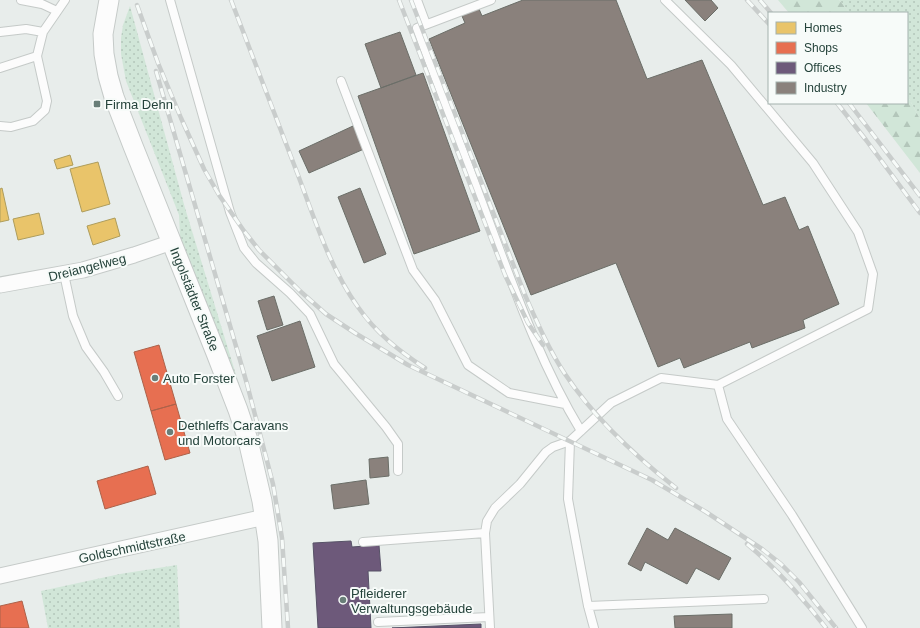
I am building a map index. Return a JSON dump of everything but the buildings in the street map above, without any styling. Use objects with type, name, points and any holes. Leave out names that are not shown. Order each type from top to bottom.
[{"type":"street","name":"Ingolstädter Straße","points":[[109,0],[103,34],[104,54],[108,76],[126,128],[238,410],[248,440],[265,517],[268,541],[272,628]]},
{"type":"street","name":"Dreiangelweg","points":[[0,285],[64,274],[109,263],[172,242]]},
{"type":"street","name":"Goldschmidtstraße","points":[[0,576],[265,517]]},
{"type":"lane","points":[[20,0],[42,4],[58,11]]},
{"type":"lane","points":[[0,126],[11,127],[33,122],[45,110],[47,100],[37,56],[43,32],[65,0]]},
{"type":"lane","points":[[170,0],[230,212],[244,248],[256,263],[290,293],[310,314],[334,364],[386,427],[398,444],[398,470]]},
{"type":"lane","points":[[417,0],[426,24]]},
{"type":"lane","points":[[491,0],[418,28],[512,283],[535,339],[565,404],[581,431]]},
{"type":"lane","points":[[490,628],[485,533],[487,521],[496,508],[520,484],[546,452],[553,447],[570,441],[611,403],[661,378],[718,385],[868,309],[873,274],[858,232],[813,163],[731,65],[665,0]]},
{"type":"lane","points":[[0,32],[26,28],[43,32]]},
{"type":"lane","points":[[0,68],[37,56]]},
{"type":"lane","points":[[341,81],[414,270],[435,300],[468,364],[509,393],[565,404]]},
{"type":"lane","points":[[64,274],[73,316],[86,347],[104,372],[118,396]]},
{"type":"lane","points":[[718,385],[727,419],[792,515],[862,628]]},
{"type":"lane","points":[[570,441],[568,499],[588,606],[594,628]]},
{"type":"lane","points":[[363,542],[485,533]]},
{"type":"lane","points":[[588,606],[764,599]]},
{"type":"lane","points":[[378,622],[489,618]]},
{"type":"green space","points":[[778,0],[839,0],[849,12],[788,12]]},
{"type":"green space","points":[[839,0],[920,0],[920,119],[908,97],[908,12],[849,12]]},
{"type":"green space","points":[[130,6],[185,208],[241,391],[183,249],[180,237],[179,215],[126,81],[121,54],[121,38],[123,25]]},
{"type":"green space","points":[[908,97],[920,119],[920,173],[867,104],[908,104]]},
{"type":"green space","points":[[177,565],[180,628],[48,628],[41,591],[120,574]]},
{"type":"railway","points":[[231,0],[317,226],[339,276],[358,307],[372,325],[397,348],[425,368]]},
{"type":"railway","points":[[399,0],[505,275],[528,323],[543,345]]},
{"type":"railway","points":[[411,0],[525,295],[554,355],[565,374],[602,421],[645,463],[676,488]]},
{"type":"railway","points":[[747,0],[768,23]]},
{"type":"railway","points":[[760,0],[770,12]]},
{"type":"railway","points":[[137,5],[158,63],[204,169],[219,195],[244,231],[259,250],[300,291],[326,314],[408,365],[652,480],[706,512],[762,549],[781,564],[799,582],[836,628]]},
{"type":"railway","points":[[156,71],[247,384],[273,484],[282,538],[288,628]]},
{"type":"railway","points":[[838,104],[920,213]]},
{"type":"railway","points":[[850,104],[920,196]]},
{"type":"railway","points":[[747,544],[769,563],[789,584],[826,628]]},
{"type":"place","name":"Firma Dehn","points":[[97,104]]},
{"type":"place","name":"Auto Forster","points":[[155,378]]},
{"type":"place","name":"Dethleffs Caravans und Motorcars","points":[[170,432]]},
{"type":"place","name":"Pfleiderer Verwaltungsgebäude","points":[[343,600]]}]
